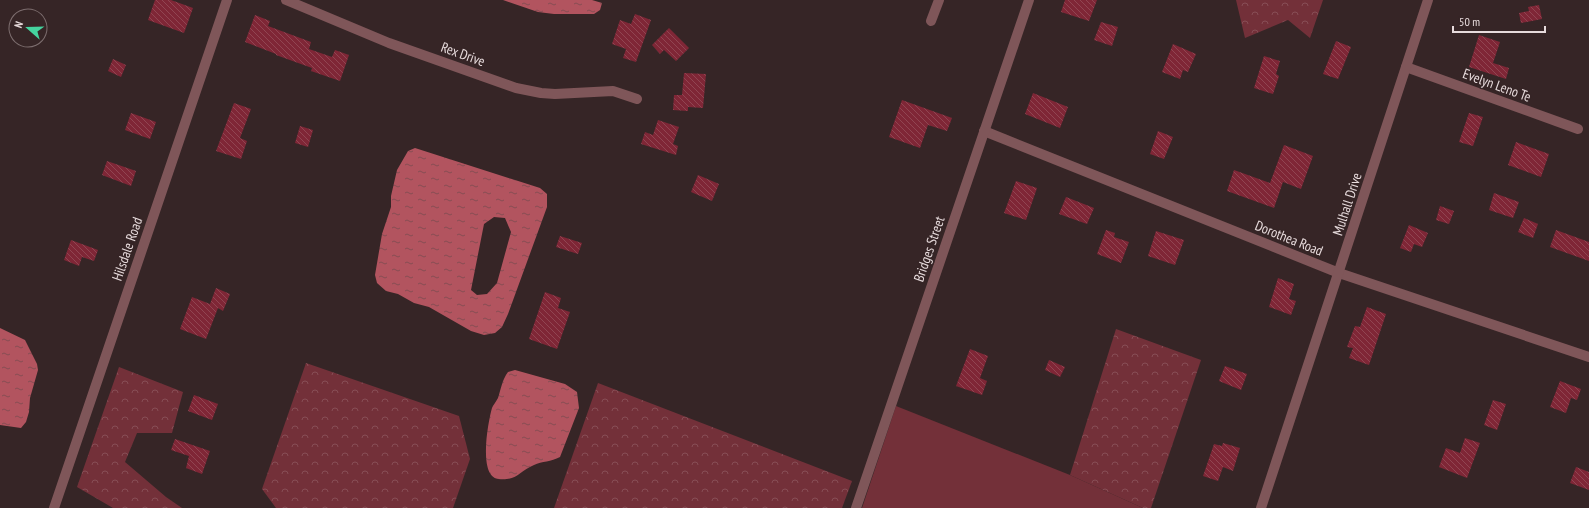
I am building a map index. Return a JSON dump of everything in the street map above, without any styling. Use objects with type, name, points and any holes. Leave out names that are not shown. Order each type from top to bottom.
[{"type":"street","name":"Hilsdale Road","points":[[54,508],[227,0]]},
{"type":"street","name":"Rex Drive","points":[[286,0],[389,43],[516,88],[540,93],[555,94],[614,91],[637,99]]},
{"type":"street","points":[[931,21],[938,0]]},
{"type":"street","name":"Bridges Street","points":[[856,508],[1029,0]]},
{"type":"street","name":"Mulhall Drive","points":[[1261,508],[1428,0]]},
{"type":"street","name":"Evelyn Leno Te","points":[[1406,67],[1578,129]]},
{"type":"street","name":"Dorothea Road","points":[[984,131],[1339,273],[1589,357]]},
{"type":"green space","points":[[1236,0],[1323,0],[1310,38],[1288,20],[1245,38]]},
{"type":"green space","points":[[1116,329],[1201,360],[1151,508],[1143,508],[1070,475]]},
{"type":"green space","points":[[306,363],[459,416],[470,459],[453,508],[276,508],[262,489]]},
{"type":"green space","points":[[119,367],[183,392],[172,433],[137,433],[125,462],[166,497],[182,508],[113,508],[77,487]]},
{"type":"green space","points":[[598,383],[852,481],[842,508],[554,508]]},
{"type":"green space","points":[[896,406],[1070,475],[1143,508],[862,508]]},
{"type":"water","points":[[503,0],[592,0],[602,3],[600,10],[594,14],[554,14],[538,12]]},
{"type":"water","points":[[415,148],[540,188],[547,194],[547,207],[508,314],[502,327],[495,333],[484,335],[471,331],[429,307],[414,303],[398,294],[386,291],[377,283],[375,275],[382,234],[391,207],[391,196],[397,170],[408,151]],"holes":[[[494,217],[505,218],[511,232],[497,283],[487,294],[477,295],[471,290],[484,224]]]},
{"type":"water","points":[[0,328],[25,340],[37,364],[38,370],[30,398],[29,412],[26,422],[21,428],[0,425]]},
{"type":"water","points":[[515,370],[565,384],[577,392],[579,408],[560,457],[529,467],[514,477],[498,479],[492,476],[488,469],[486,459],[488,425],[492,408],[498,398],[504,378],[508,372]]},
{"type":"building","points":[[155,0],[171,0],[193,8],[184,33],[148,20]]},
{"type":"building","points":[[1065,0],[1097,0],[1089,21],[1061,12]]},
{"type":"building","points":[[1539,5],[1542,19],[1521,23],[1519,13],[1529,11],[1528,7]]},
{"type":"building","points":[[635,14],[651,20],[636,62],[623,58],[626,49],[612,44],[620,20],[631,24]]},
{"type":"building","points":[[255,15],[270,21],[268,26],[311,42],[309,49],[332,57],[335,50],[349,55],[340,81],[311,71],[312,68],[245,42]]},
{"type":"building","points":[[1101,22],[1118,27],[1112,46],[1094,40]]},
{"type":"building","points":[[669,28],[689,48],[676,61],[664,50],[660,54],[652,45]]},
{"type":"building","points":[[1479,35],[1500,42],[1493,63],[1509,68],[1506,79],[1469,67]]},
{"type":"building","points":[[1336,41],[1351,47],[1338,79],[1323,74]]},
{"type":"building","points":[[1173,44],[1196,54],[1188,72],[1183,70],[1180,79],[1162,72]]},
{"type":"building","points":[[1264,56],[1280,61],[1276,74],[1279,76],[1273,94],[1254,88]]},
{"type":"building","points":[[113,59],[126,65],[121,77],[108,71]]},
{"type":"building","points":[[684,73],[706,74],[703,108],[688,107],[688,111],[673,110],[674,95],[682,95]]},
{"type":"building","points":[[1033,93],[1068,107],[1060,128],[1025,114]]},
{"type":"building","points":[[902,100],[952,118],[947,131],[928,125],[920,148],[889,137]]},
{"type":"building","points":[[234,103],[251,109],[240,138],[247,141],[241,159],[216,151]]},
{"type":"building","points":[[131,113],[156,122],[150,139],[125,130]]},
{"type":"building","points":[[1469,113],[1483,117],[1473,146],[1459,142]]},
{"type":"building","points":[[658,120],[679,127],[673,144],[678,146],[676,155],[641,144],[645,132],[653,135]]},
{"type":"building","points":[[300,126],[313,130],[308,147],[295,143]]},
{"type":"building","points":[[1158,131],[1173,137],[1164,159],[1150,154]]},
{"type":"building","points":[[1516,142],[1549,154],[1541,177],[1508,165]]},
{"type":"building","points":[[1284,145],[1313,156],[1301,189],[1283,182],[1274,208],[1227,191],[1234,170],[1270,183]]},
{"type":"building","points":[[107,161],[136,171],[131,186],[102,175]]},
{"type":"building","points":[[698,175],[719,184],[712,201],[691,192]]},
{"type":"building","points":[[1016,181],[1037,188],[1026,220],[1004,213]]},
{"type":"building","points":[[1494,193],[1519,202],[1513,218],[1489,210]]},
{"type":"building","points":[[1066,197],[1094,208],[1087,224],[1059,214]]},
{"type":"building","points":[[1440,206],[1454,211],[1449,224],[1436,220]]},
{"type":"building","points":[[1524,218],[1538,224],[1533,238],[1518,232]]},
{"type":"building","points":[[1409,225],[1428,233],[1422,247],[1414,244],[1411,252],[1400,248]]},
{"type":"building","points":[[1106,230],[1115,233],[1114,237],[1129,242],[1121,263],[1097,254]]},
{"type":"building","points":[[1556,230],[1589,242],[1589,261],[1550,247]]},
{"type":"building","points":[[1156,231],[1184,240],[1175,265],[1148,256]]},
{"type":"building","points":[[560,236],[582,243],[578,254],[556,247]]},
{"type":"building","points":[[71,240],[98,250],[94,261],[82,257],[79,266],[64,260]]},
{"type":"building","points":[[1278,278],[1294,284],[1289,299],[1296,301],[1291,315],[1269,307]]},
{"type":"building","points":[[216,288],[230,294],[223,311],[218,308],[206,339],[180,329],[192,297],[210,304]]},
{"type":"building","points":[[545,292],[561,298],[558,308],[570,312],[557,349],[529,339]]},
{"type":"building","points":[[1367,307],[1386,314],[1369,365],[1349,358],[1353,348],[1347,347],[1355,326],[1360,327]]},
{"type":"building","points":[[970,349],[988,356],[980,378],[987,381],[982,395],[956,386]]},
{"type":"building","points":[[1049,360],[1065,367],[1060,377],[1045,370]]},
{"type":"building","points":[[1225,366],[1247,374],[1241,390],[1219,381]]},
{"type":"building","points":[[1560,381],[1581,389],[1577,400],[1571,398],[1566,413],[1550,407]]},
{"type":"building","points":[[194,395],[218,404],[212,420],[188,411]]},
{"type":"building","points":[[1493,400],[1506,404],[1497,430],[1484,425]]},
{"type":"building","points":[[1465,438],[1480,443],[1467,478],[1439,467],[1446,448],[1460,453]]},
{"type":"building","points":[[175,439],[210,451],[202,474],[186,468],[189,456],[171,450]]},
{"type":"building","points":[[1223,443],[1240,448],[1233,471],[1223,467],[1218,481],[1203,476],[1214,444],[1222,446]]},
{"type":"building","points":[[1576,467],[1589,472],[1589,490],[1570,483]]}]
